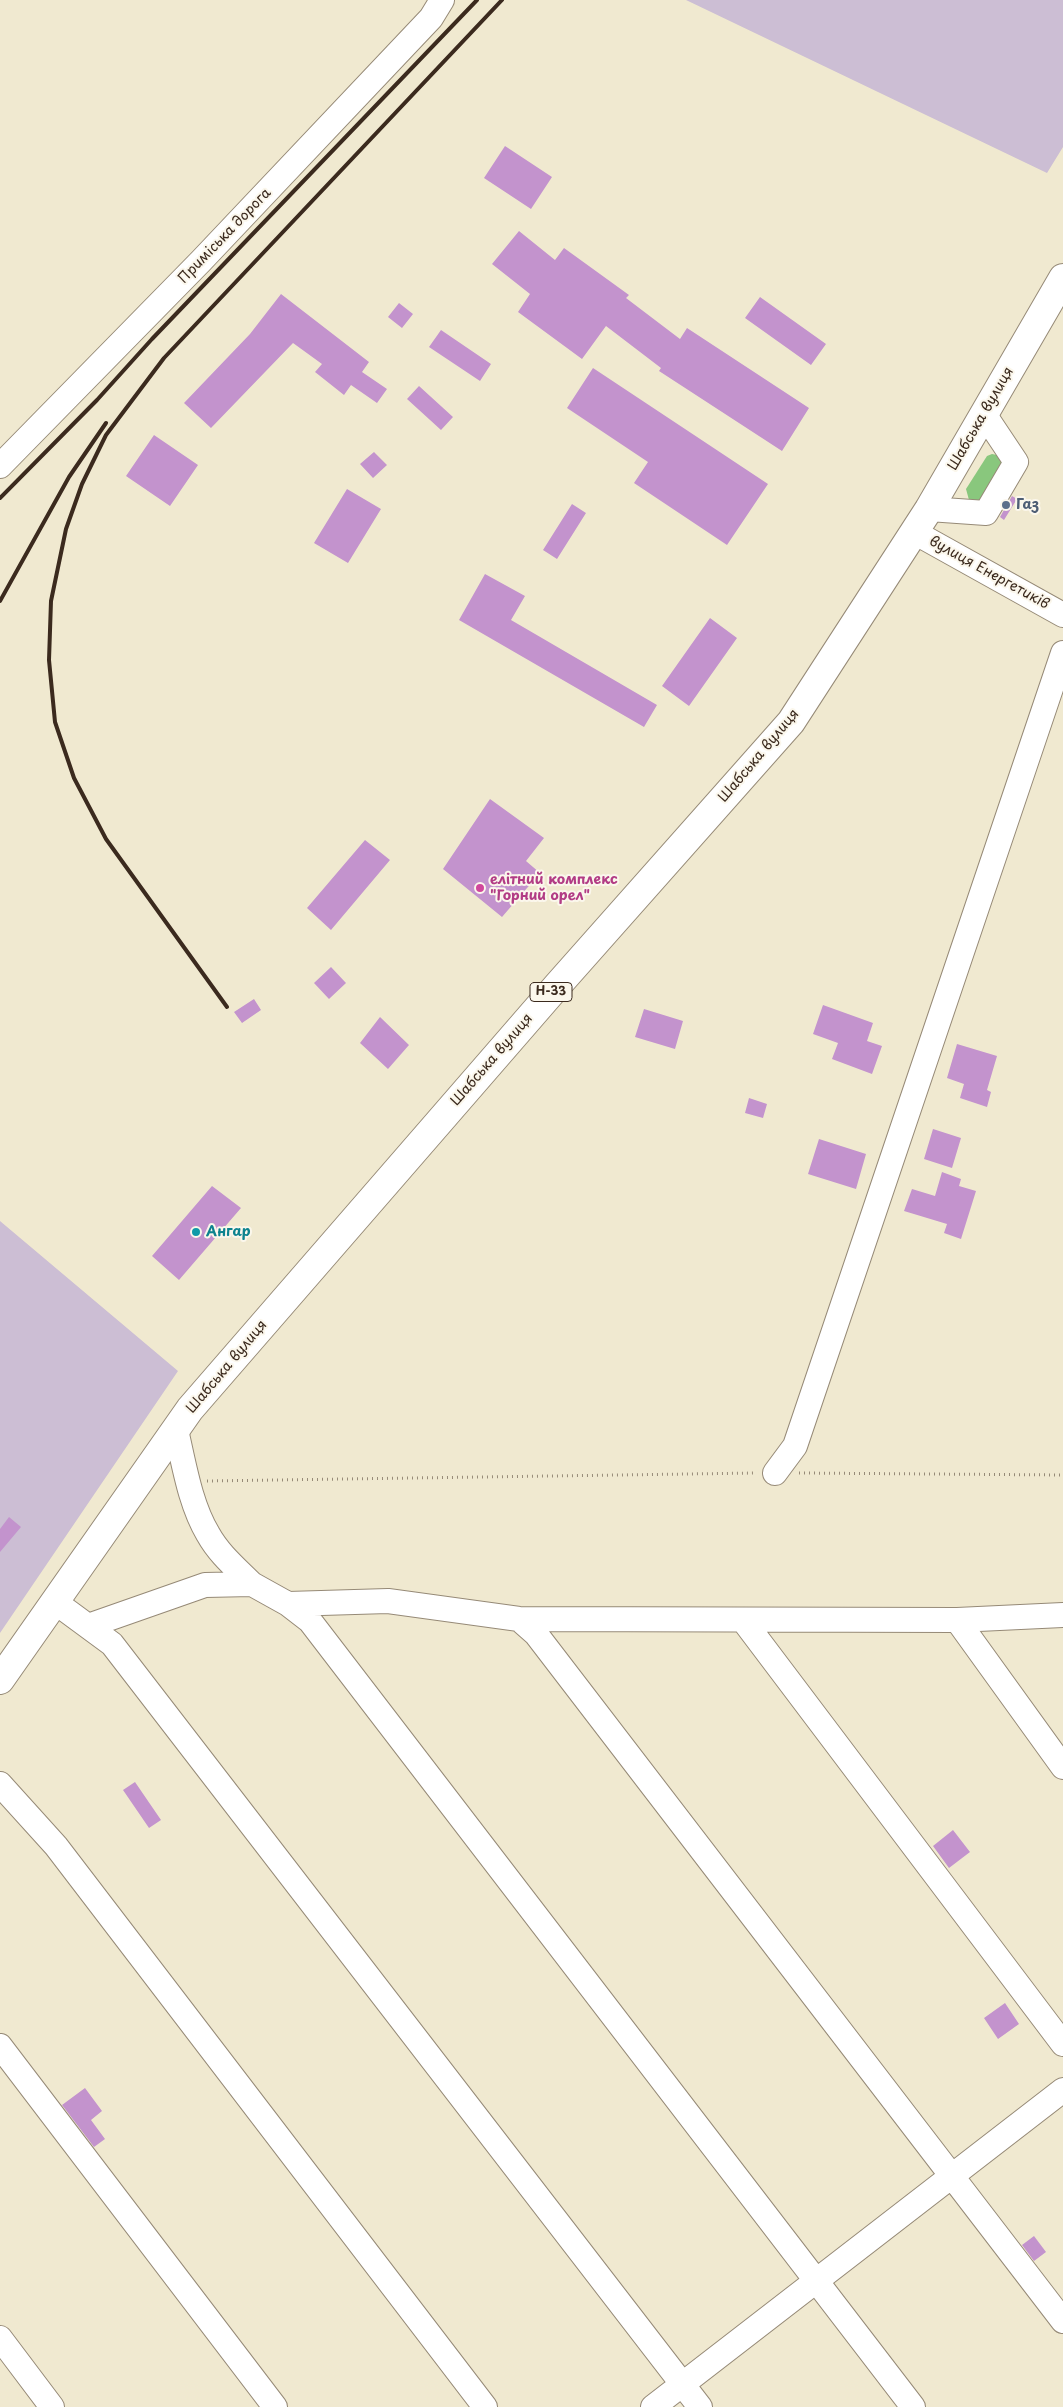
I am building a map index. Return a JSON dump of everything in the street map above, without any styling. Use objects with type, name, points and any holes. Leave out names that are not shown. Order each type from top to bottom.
[{"type":"main road","name":"Шабська вулиця","points":[[0,1680],[197,1402],[556,986],[791,722],[929,509],[1063,278]]},
{"type":"street","name":"Приміська дорога","points":[[0,466],[292,167],[431,18],[442,0]]},
{"type":"street","points":[[929,509],[986,513],[1016,462],[984,414]]},
{"type":"street","name":"вулиця Енергетиків","points":[[914,532],[1063,615]]},
{"type":"street","points":[[775,1473],[795,1446],[1063,653]]},
{"type":"street","points":[[176,1430],[195,1506],[208,1534],[225,1558],[252,1584],[288,1604],[310,1621],[913,2407]]},
{"type":"street","points":[[88,1626],[205,1585],[252,1584]]},
{"type":"street","points":[[288,1604],[388,1600],[519,1619],[957,1620],[1063,1615]]},
{"type":"street","points":[[55,1602],[112,1644],[700,2407]]},
{"type":"street","points":[[519,1619],[542,1642],[1063,2322]]},
{"type":"street","points":[[743,1620],[1063,2044]]},
{"type":"street","points":[[957,1620],[1063,1767]]},
{"type":"street","points":[[0,1784],[56,1846],[485,2407]]},
{"type":"street","points":[[0,2046],[275,2407]]},
{"type":"street","points":[[653,2407],[1063,2090]]},
{"type":"street","points":[[0,2338],[52,2407]]},
{"type":"path","points":[[189,1482],[775,1473],[1063,1475]]},
{"type":"shaded area","points":[[686,0],[1063,0],[1063,147],[1047,173]]},
{"type":"shaded area","points":[[0,1221],[178,1371],[0,1633]]},
{"type":"green space","points":[[997,455],[1005,463],[985,502],[974,504],[969,500],[966,489],[987,456]]},
{"type":"building","points":[[505,146],[552,177],[531,209],[484,178]]},
{"type":"building","points":[[519,231],[555,260],[564,248],[629,295],[626,298],[680,339],[687,328],[809,408],[782,451],[659,371],[661,368],[606,326],[582,359],[518,312],[530,294],[492,264]]},
{"type":"building","points":[[281,294],[369,362],[362,372],[387,389],[377,403],[351,385],[344,395],[315,372],[322,364],[293,343],[211,428],[184,403],[250,334]]},
{"type":"building","points":[[760,297],[826,344],[811,365],[745,318]]},
{"type":"building","points":[[399,303],[413,314],[402,328],[388,317]]},
{"type":"building","points":[[441,330],[491,364],[480,381],[429,347]]},
{"type":"building","points":[[593,368],[768,484],[727,545],[634,483],[648,462],[567,408]]},
{"type":"building","points":[[419,386],[453,417],[441,430],[407,399]]},
{"type":"building","points":[[154,435],[198,465],[170,506],[126,476]]},
{"type":"building","points":[[374,452],[387,465],[373,478],[360,464]]},
{"type":"building","points":[[347,489],[381,509],[348,563],[314,543]]},
{"type":"building","points":[[1012,496],[1017,499],[1004,520],[1000,517]]},
{"type":"building","points":[[572,504],[586,513],[557,559],[543,550]]},
{"type":"building","points":[[485,574],[525,596],[511,620],[657,705],[644,727],[459,620]]},
{"type":"building","points":[[710,618],[737,638],[689,706],[662,686]]},
{"type":"building","points":[[490,799],[544,838],[526,861],[540,873],[502,917],[443,869]]},
{"type":"building","points":[[365,840],[390,860],[331,930],[307,908]]},
{"type":"building","points":[[331,967],[346,983],[329,999],[314,983]]},
{"type":"building","points":[[254,999],[261,1010],[242,1023],[234,1012]]},
{"type":"building","points":[[823,1005],[873,1023],[867,1041],[882,1046],[872,1074],[832,1059],[838,1043],[813,1034]]},
{"type":"building","points":[[644,1009],[683,1021],[675,1049],[635,1037]]},
{"type":"building","points":[[380,1017],[409,1045],[388,1069],[360,1043]]},
{"type":"building","points":[[957,1044],[997,1056],[987,1090],[991,1092],[987,1107],[960,1098],[964,1084],[947,1078]]},
{"type":"building","points":[[749,1098],[767,1104],[763,1118],[745,1113]]},
{"type":"building","points":[[933,1129],[961,1138],[952,1168],[924,1159]]},
{"type":"building","points":[[819,1139],[866,1154],[856,1189],[808,1174]]},
{"type":"building","points":[[942,1172],[961,1179],[959,1186],[976,1191],[961,1239],[944,1233],[947,1224],[904,1211],[912,1189],[935,1196]]},
{"type":"building","name":"Ангар","points":[[212,1186],[241,1208],[179,1280],[152,1256]]},
{"type":"building","points":[[9,1517],[21,1527],[0,1552],[0,1529]]},
{"type":"building","points":[[135,1782],[161,1820],[149,1828],[123,1790]]},
{"type":"building","points":[[953,1830],[970,1852],[949,1868],[933,1846]]},
{"type":"building","points":[[1005,2003],[1019,2024],[998,2039],[984,2018]]},
{"type":"building","points":[[85,2088],[102,2111],[91,2120],[105,2139],[94,2147],[62,2105]]},
{"type":"building","points":[[1034,2236],[1046,2252],[1034,2261],[1022,2245]]},
{"type":"railway","points":[[0,498],[97,400],[152,339],[477,0]]},
{"type":"railway","points":[[227,1007],[106,839],[74,778],[55,722],[49,660],[51,601],[66,529],[82,484],[106,435],[164,358],[502,0]]},
{"type":"railway","points":[[0,601],[69,477],[106,423]]},
{"type":"place","name":"Газ","points":[[1006,505]]},
{"type":"place","name":"елітний комплекс \"Горний орел\"","points":[[480,888]]},
{"type":"place","name":"Ангар","points":[[196,1232]]}]
